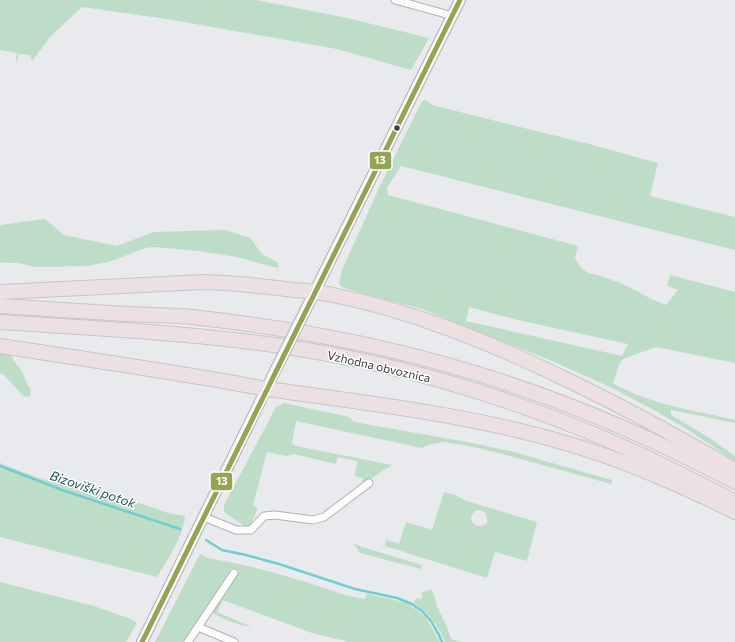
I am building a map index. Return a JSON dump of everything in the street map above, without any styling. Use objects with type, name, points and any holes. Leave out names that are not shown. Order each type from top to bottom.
[{"type":"highway","points":[[0,292],[204,282],[266,286],[332,294],[399,311],[484,342],[619,405],[735,470]]},
{"type":"highway","name":"Vzhodna obvoznica","points":[[0,306],[190,317],[277,328],[325,336],[381,348],[475,373],[567,405],[656,442],[735,482]]},
{"type":"highway","name":"Vzhodna obvoznica","points":[[0,322],[189,334],[307,350],[386,366],[479,392],[570,424],[658,462],[735,502]]},
{"type":"highway","points":[[0,346],[470,420],[563,442],[653,473],[697,492],[735,512]]},
{"type":"main road","points":[[142,642],[314,292],[460,0]]},
{"type":"street","points":[[395,0],[452,16]]},
{"type":"street","points":[[204,517],[236,530],[251,530],[264,516],[275,515],[313,520],[324,517],[369,483]]},
{"type":"street","points":[[188,642],[234,573]]},
{"type":"street","points":[[198,627],[234,642]]},
{"type":"green space","points":[[0,0],[256,0],[347,18],[429,38],[411,70],[337,49],[167,19],[82,7],[50,37],[32,61],[30,55],[19,54],[15,67],[17,53],[0,50]]},
{"type":"green space","points":[[426,100],[432,105],[589,144],[658,163],[650,196],[735,217],[735,250],[401,166],[387,188],[388,195],[578,246],[575,258],[581,268],[588,273],[620,283],[666,305],[678,290],[667,286],[670,275],[735,292],[735,363],[656,347],[623,359],[620,362],[613,383],[642,397],[657,402],[735,420],[735,423],[671,410],[671,415],[711,439],[735,456],[735,461],[688,430],[608,386],[552,361],[422,309],[360,293],[342,287],[339,284],[342,270],[380,186],[422,101]],"holes":[[[469,307],[518,320],[628,344],[622,356],[466,321]]]},
{"type":"green space","points":[[45,219],[64,235],[117,246],[154,232],[225,230],[250,238],[262,254],[277,262],[279,268],[237,257],[199,251],[154,247],[145,248],[109,262],[86,266],[35,267],[18,263],[0,263],[0,225]]},
{"type":"green space","points":[[0,352],[11,354],[31,389],[30,396],[23,396],[4,375],[0,373]]},
{"type":"green space","points":[[284,403],[349,417],[354,422],[510,451],[612,480],[611,484],[495,452],[463,445],[443,442],[428,445],[422,448],[296,421],[292,443],[296,446],[392,465],[364,483],[362,481],[363,478],[355,476],[357,461],[338,457],[336,464],[294,454],[287,456],[267,452],[253,505],[258,508],[250,526],[246,527],[224,512],[224,505],[276,407]]},
{"type":"green space","points":[[0,463],[36,477],[74,488],[143,504],[168,513],[185,516],[178,540],[157,577],[0,537]]},
{"type":"green space","points":[[444,492],[455,495],[466,501],[537,522],[527,561],[495,552],[487,578],[385,546],[386,540],[399,544],[406,522],[432,530]],"holes":[[[477,510],[485,513],[487,523],[479,526],[475,525],[471,520],[471,516]]]},
{"type":"green space","points":[[353,544],[422,565],[421,569],[360,553]]},
{"type":"green space","points":[[200,554],[208,558],[276,573],[352,597],[365,599],[367,594],[406,603],[425,616],[440,642],[349,642],[312,633],[223,600],[217,612],[252,627],[231,622],[212,612],[239,571],[232,568],[183,642],[155,642]]},
{"type":"green space","points":[[0,582],[94,606],[131,619],[137,623],[126,642],[0,642]]},
{"type":"green space","points":[[432,590],[433,592],[437,606],[451,639],[462,642],[445,642],[432,620],[414,603],[416,598],[422,598],[422,592]]},
{"type":"waterway","name":"Bizoviški potok","points":[[0,466],[62,490],[180,529]]},
{"type":"waterway","points":[[206,540],[222,550],[279,564],[355,589],[397,598],[412,604],[422,611],[431,621],[442,642]]},
{"type":"transit line","name":"13","points":[[142,642],[460,0]]}]
